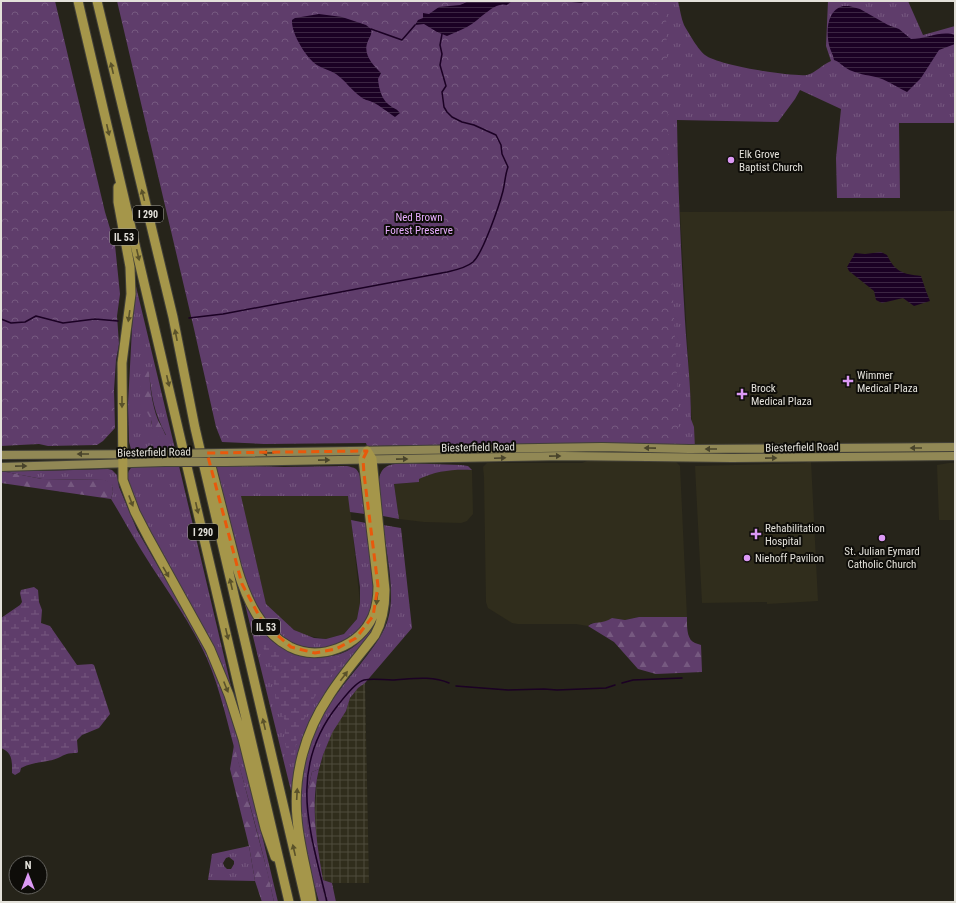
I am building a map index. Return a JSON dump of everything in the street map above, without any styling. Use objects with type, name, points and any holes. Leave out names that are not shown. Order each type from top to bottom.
[{"type":"highway","name":"I 290","points":[[78,1],[290,902]]},
{"type":"highway","name":"I 290","points":[[97,1],[173,317],[195,428],[306,902]]},
{"type":"highway","name":"IL 53","points":[[119,176],[118,202],[130,268],[131,294],[122,363],[122,459]]},
{"type":"highway","name":"IL 53","points":[[195,428],[209,458],[235,562],[246,595],[262,623],[279,639],[291,647],[304,651],[315,652],[336,649],[346,645],[356,638],[369,623],[377,604],[378,595],[375,532],[367,457]]},
{"type":"highway","points":[[122,459],[123,480],[135,512],[158,557],[210,649],[229,695],[243,739],[265,828],[286,888]]},
{"type":"highway","points":[[312,902],[297,818],[296,795],[300,761],[311,727],[329,696],[375,635],[381,624],[386,604],[386,590],[375,532]]},
{"type":"main road","name":"Biesterfield Road","points":[[1,455],[165,462],[226,462],[602,447],[689,449],[955,447]]},
{"type":"main road","name":"Biesterfield Road","points":[[1,466],[122,459],[162,454],[223,453],[367,457],[483,458],[563,456],[732,458],[955,456]]},
{"type":"highlighted area","points":[[367,451],[363,459],[364,474],[378,586],[373,616],[356,638],[336,649],[315,653],[291,647],[263,623],[242,584],[207,453]]},
{"type":"shaded area","points":[[469,1],[512,1],[507,5],[497,6],[467,27],[447,36],[424,24],[415,25],[418,20],[423,18],[423,13],[429,14],[439,7],[460,5]]},
{"type":"shaded area","points":[[843,6],[860,9],[888,25],[899,29],[911,39],[939,34],[950,34],[955,35],[955,44],[939,50],[921,78],[907,92],[883,79],[849,70],[834,60],[829,45],[829,22],[834,12]]},
{"type":"shaded area","points":[[319,14],[342,17],[366,25],[371,29],[366,50],[367,55],[381,73],[378,79],[383,98],[389,105],[400,113],[395,117],[378,105],[362,98],[336,74],[319,66],[308,57],[294,32],[292,20],[295,18]]},
{"type":"shaded area","points":[[955,211],[955,443],[693,445],[680,212]]},
{"type":"shaded area","points":[[881,252],[887,255],[893,265],[900,271],[921,276],[930,301],[914,306],[903,298],[882,303],[876,300],[874,291],[849,271],[847,267],[855,253],[865,254]]},
{"type":"shaded area","points":[[590,460],[676,462],[680,466],[687,617],[639,617],[625,620],[612,618],[607,622],[591,623],[588,626],[576,624],[518,624],[512,623],[488,608],[486,602],[483,467],[487,463],[582,463]]},
{"type":"shaded area","name":"Rehabilitation Hospital","points":[[811,461],[818,601],[767,604],[767,602],[702,603],[695,466],[806,463]]},
{"type":"shaded area","points":[[955,463],[955,520],[939,520],[937,465]]},
{"type":"shaded area","points":[[452,469],[472,470],[473,514],[467,521],[461,523],[424,522],[399,519],[394,484],[419,482],[419,479],[427,475]]},
{"type":"shaded area","points":[[240,496],[349,496],[360,603],[357,619],[344,634],[326,639],[303,635],[294,630],[266,604]]},
{"type":"shaded area","points":[[365,683],[369,883],[332,883],[323,880],[316,837],[315,810],[317,777],[323,755],[332,732],[346,711],[350,698],[358,688]]},
{"type":"green space","points":[[1,1],[55,1],[105,212],[115,245],[120,294],[117,316],[119,344],[116,360],[114,390],[115,428],[103,441],[97,445],[48,446],[39,444],[1,446]]},
{"type":"green space","points":[[1,1],[31,1],[31,8],[1,10]]},
{"type":"green space","name":"Ned Brown Forest Preserve","points":[[117,1],[651,1],[664,10],[666,12],[670,237],[678,398],[678,447],[484,444],[367,446],[366,443],[264,444],[222,442],[216,427]]},
{"type":"green space","points":[[642,1],[678,1],[683,22],[688,32],[703,53],[712,59],[754,70],[786,74],[807,75],[831,61],[826,46],[828,1],[908,1],[923,35],[955,26],[955,123],[899,123],[900,198],[837,198],[836,158],[841,109],[800,90],[778,122],[677,120],[679,196],[686,333],[691,419],[694,427],[695,449],[678,449]]},
{"type":"green space","points":[[133,274],[175,449],[131,449],[129,442],[128,404],[134,291]],"holes":[[[149,371],[152,396],[156,411],[166,435],[152,428]]]},
{"type":"green space","points":[[143,368],[147,368],[149,371],[154,408],[166,437],[164,442],[154,433],[152,422],[140,398],[141,372]]},
{"type":"green space","points":[[401,463],[461,465],[468,466],[472,470],[445,471],[425,476],[419,479],[419,482],[394,484],[399,519],[383,516],[379,490],[380,476],[382,471],[388,466]]},
{"type":"green space","points":[[216,465],[284,467],[347,466],[356,469],[361,478],[365,514],[350,512],[348,496],[241,496],[266,604],[294,630],[314,638],[326,639],[344,634],[357,619],[360,603],[360,587],[351,520],[366,523],[372,563],[372,602],[368,615],[362,625],[353,634],[343,641],[332,645],[320,648],[307,647],[295,644],[280,635],[268,622],[261,613],[247,586]]},
{"type":"green space","points":[[179,466],[235,703],[142,520],[130,489],[128,474],[132,467]]},
{"type":"green space","points":[[112,470],[117,475],[119,487],[137,530],[205,647],[231,712],[278,902],[274,902],[224,708],[212,670],[187,621],[136,542],[111,499],[113,492],[112,484],[104,480],[42,479],[1,471]]},
{"type":"green space","points":[[1,471],[42,479],[105,480],[112,483],[113,492],[111,499],[1,483]]},
{"type":"green space","points":[[383,525],[401,528],[412,628],[365,683],[358,688],[350,698],[346,711],[332,733],[319,769],[312,772],[306,797],[308,826],[326,902],[319,902],[301,823],[300,798],[303,769],[311,741],[323,715],[330,703],[374,646],[388,619],[391,585]]},
{"type":"green space","points":[[34,587],[38,590],[39,602],[42,610],[41,623],[50,626],[77,665],[94,665],[110,714],[99,728],[82,735],[77,740],[77,753],[67,754],[54,760],[26,766],[21,768],[20,772],[15,775],[12,773],[12,761],[10,755],[1,748],[1,618],[20,605],[22,602],[20,593],[21,590]]},
{"type":"green space","points":[[243,596],[265,634],[276,644],[301,655],[320,657],[347,651],[357,645],[378,617],[374,628],[330,687],[311,718],[302,740],[295,764],[293,799]]},
{"type":"green space","points":[[639,617],[687,617],[690,639],[701,645],[702,672],[656,674],[638,669],[614,642],[588,626],[593,623],[612,618],[625,620]]},
{"type":"green space","points":[[260,637],[289,655],[304,661],[329,659],[352,651],[327,680],[314,698],[296,742],[295,759],[290,764],[284,739],[286,724],[282,713],[276,704],[272,667],[265,653]]},
{"type":"green space","points":[[234,745],[274,902],[262,902],[255,881],[249,846],[230,769]]},
{"type":"green space","points":[[319,769],[315,796],[315,824],[323,880],[332,883],[336,902],[326,902],[308,826],[306,798],[312,772]]},
{"type":"green space","points":[[249,846],[255,881],[208,880],[212,854]],"holes":[[[229,857],[234,861],[231,869],[227,869],[224,866],[223,863],[226,858]]]},
{"type":"waterway","points":[[527,1],[550,1]]},
{"type":"waterway","points":[[569,1],[585,1]]},
{"type":"waterway","points":[[371,29],[402,40],[415,25]]},
{"type":"waterway","points":[[189,318],[223,314],[447,272],[457,270],[473,262],[486,240],[503,191],[508,167],[496,135],[452,117],[444,107],[442,92],[446,86],[440,65],[442,54],[440,45],[442,34]]},
{"type":"waterway","points":[[1,319],[11,323],[25,322],[36,316],[63,323],[95,319],[118,321]]},
{"type":"waterway","points":[[327,902],[314,850],[307,800],[308,776],[312,753],[322,729],[346,695],[361,681],[374,679],[392,680],[428,678],[449,683]]},
{"type":"waterway","points":[[622,683],[633,680],[682,678]]},
{"type":"waterway","points":[[456,686],[508,690],[557,690],[606,688],[615,685]]},
{"type":"place","name":"Elk Grove Baptist Church","points":[[731,160]]},
{"type":"place","name":"Wimmer Medical Plaza","points":[[848,381]]},
{"type":"place","name":"Brock Medical Plaza","points":[[742,394]]},
{"type":"place","name":"Rehabilitation Hospital","points":[[756,534]]},
{"type":"place","name":"St. Julian Eymard Catholic Church","points":[[882,538]]},
{"type":"place","name":"Niehoff Pavilion","points":[[747,558]]}]
